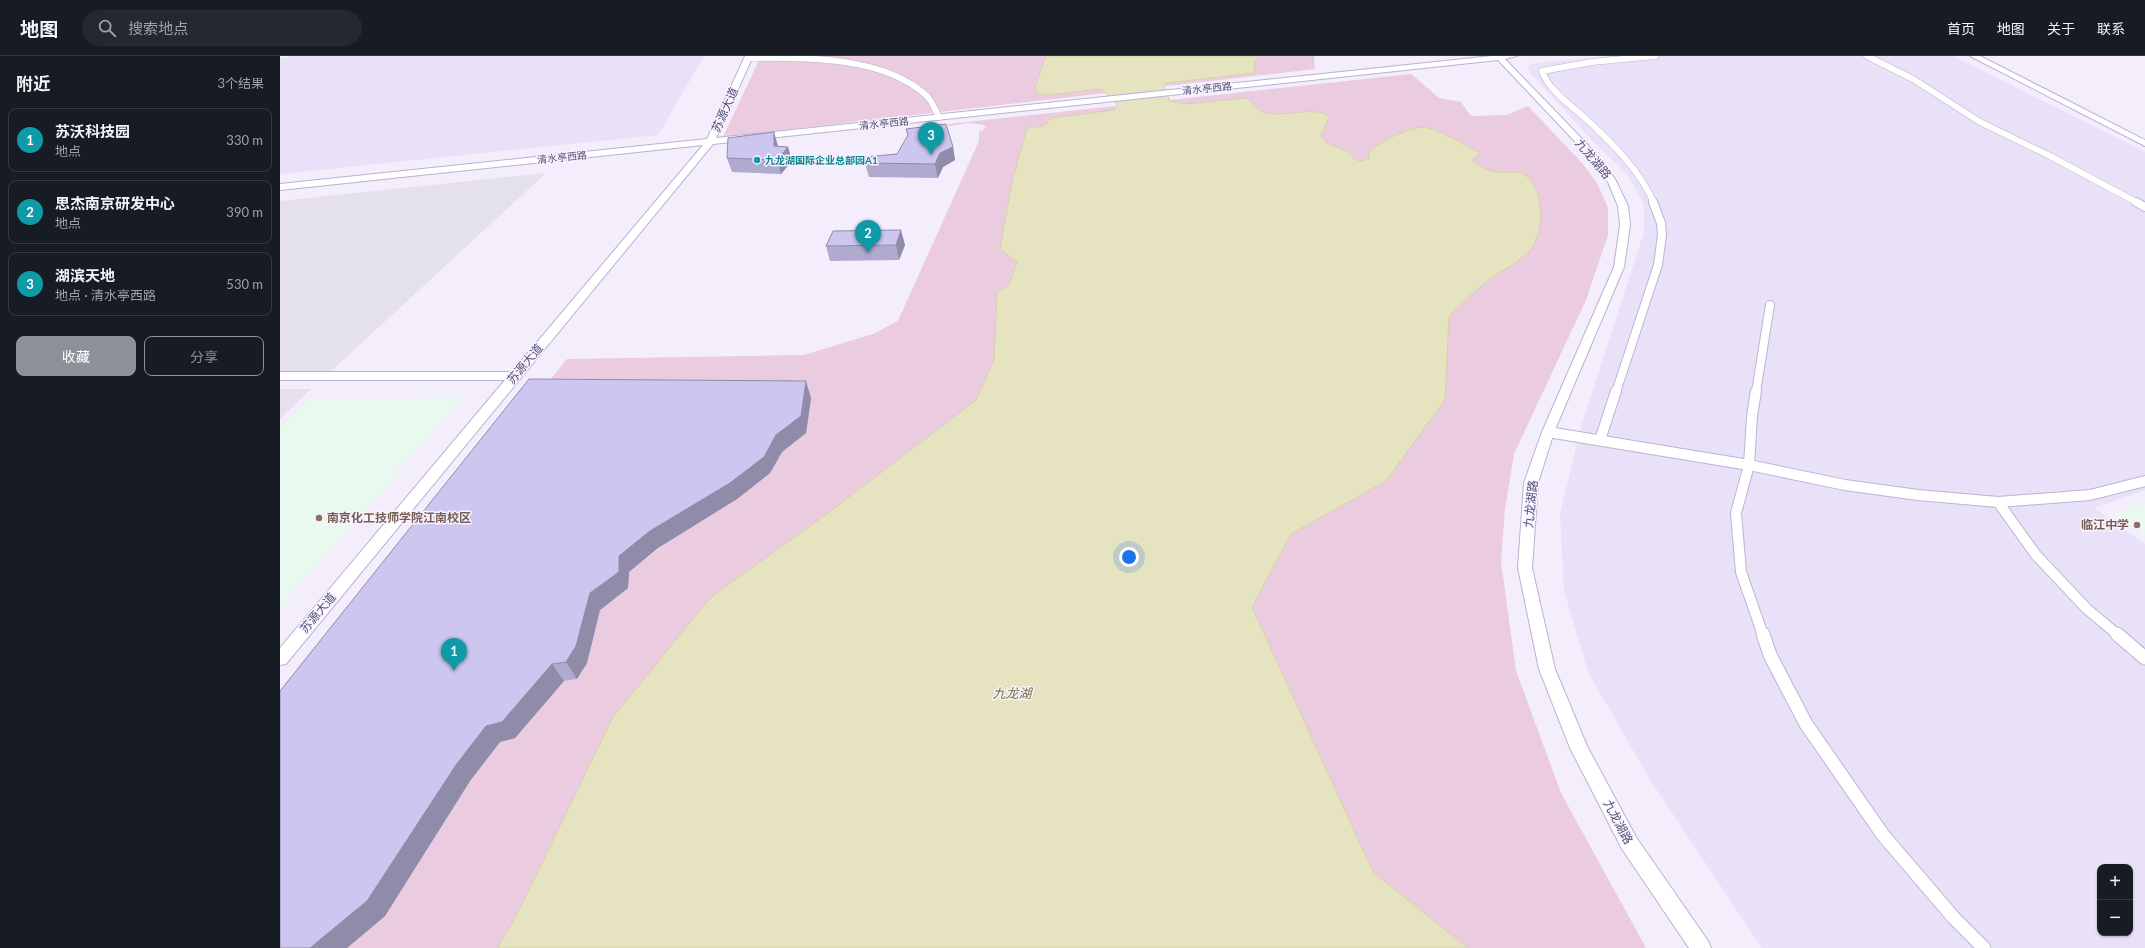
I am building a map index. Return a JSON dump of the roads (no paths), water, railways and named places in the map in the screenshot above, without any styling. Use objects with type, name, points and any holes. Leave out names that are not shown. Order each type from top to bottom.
[{"type":"main road","name":"清水亭西路","points":[[280,187],[1503,56]]},
{"type":"main road","name":"九龙湖路","points":[[1503,56],[1583,145],[1612,181],[1623,206],[1625,224],[1619,267],[1548,432],[1531,484],[1525,568],[1547,669],[1579,748],[1628,843],[1700,948]]},
{"type":"main road","points":[[1974,56],[2145,143]]},
{"type":"main road","name":"苏源大道","points":[[280,659],[710,142],[748,57]]},
{"type":"main road","points":[[280,376],[514,376]]},
{"type":"street","points":[[1600,440],[1652,284],[1662,244],[1661,224],[1652,200],[1629,163],[1546,82],[1542,70],[1592,62],[1655,56]]},
{"type":"street","points":[[1867,56],[1913,79],[1980,122],[2050,156],[2145,206]]},
{"type":"street","points":[[748,57],[829,59],[883,67],[903,74],[922,88],[932,99],[939,117]]},
{"type":"street","points":[[1770,305],[1752,416],[1748,465],[1736,513],[1741,572],[1770,655],[1806,724],[1883,835],[1953,917],[1984,948]]},
{"type":"street","points":[[1548,432],[1748,465],[1845,486],[1918,495],[1998,502],[2090,494],[2145,481]]},
{"type":"street","points":[[1998,502],[2041,561],[2087,609],[2145,658]]},
{"type":"water","name":"九龙湖","points":[[1046,56],[1259,56],[1254,63],[1255,72],[1166,83],[1164,86],[1170,101],[1185,104],[1247,98],[1259,110],[1269,113],[1323,113],[1329,117],[1321,136],[1327,143],[1350,153],[1354,159],[1361,161],[1369,159],[1369,152],[1381,143],[1398,134],[1422,127],[1429,128],[1480,153],[1480,155],[1473,159],[1473,162],[1476,164],[1495,171],[1522,173],[1531,181],[1536,189],[1539,198],[1540,219],[1537,238],[1533,246],[1524,256],[1480,287],[1449,316],[1445,400],[1386,481],[1291,534],[1252,607],[1373,872],[1468,948],[498,948],[521,906],[613,717],[710,598],[832,510],[976,400],[994,360],[997,293],[1010,283],[1017,262],[1000,249],[1012,182],[1027,128],[1044,126],[1051,118],[1114,110],[1118,106],[1113,99],[1101,89],[1048,95],[1040,94],[1036,91],[1035,87]]},
{"type":"place","name":"湖滨天地","points":[[931,155]]},
{"type":"place","name":"九龙湖国际企业总部园A1","points":[[757,160]]},
{"type":"place","name":"思杰南京研发中心","points":[[868,253]]},
{"type":"place","name":"南京化工技师学院江南校区","points":[[319,518]]},
{"type":"place","name":"临江中学","points":[[2137,525]]},
{"type":"place","name":"苏沃科技园","points":[[454,671]]}]
